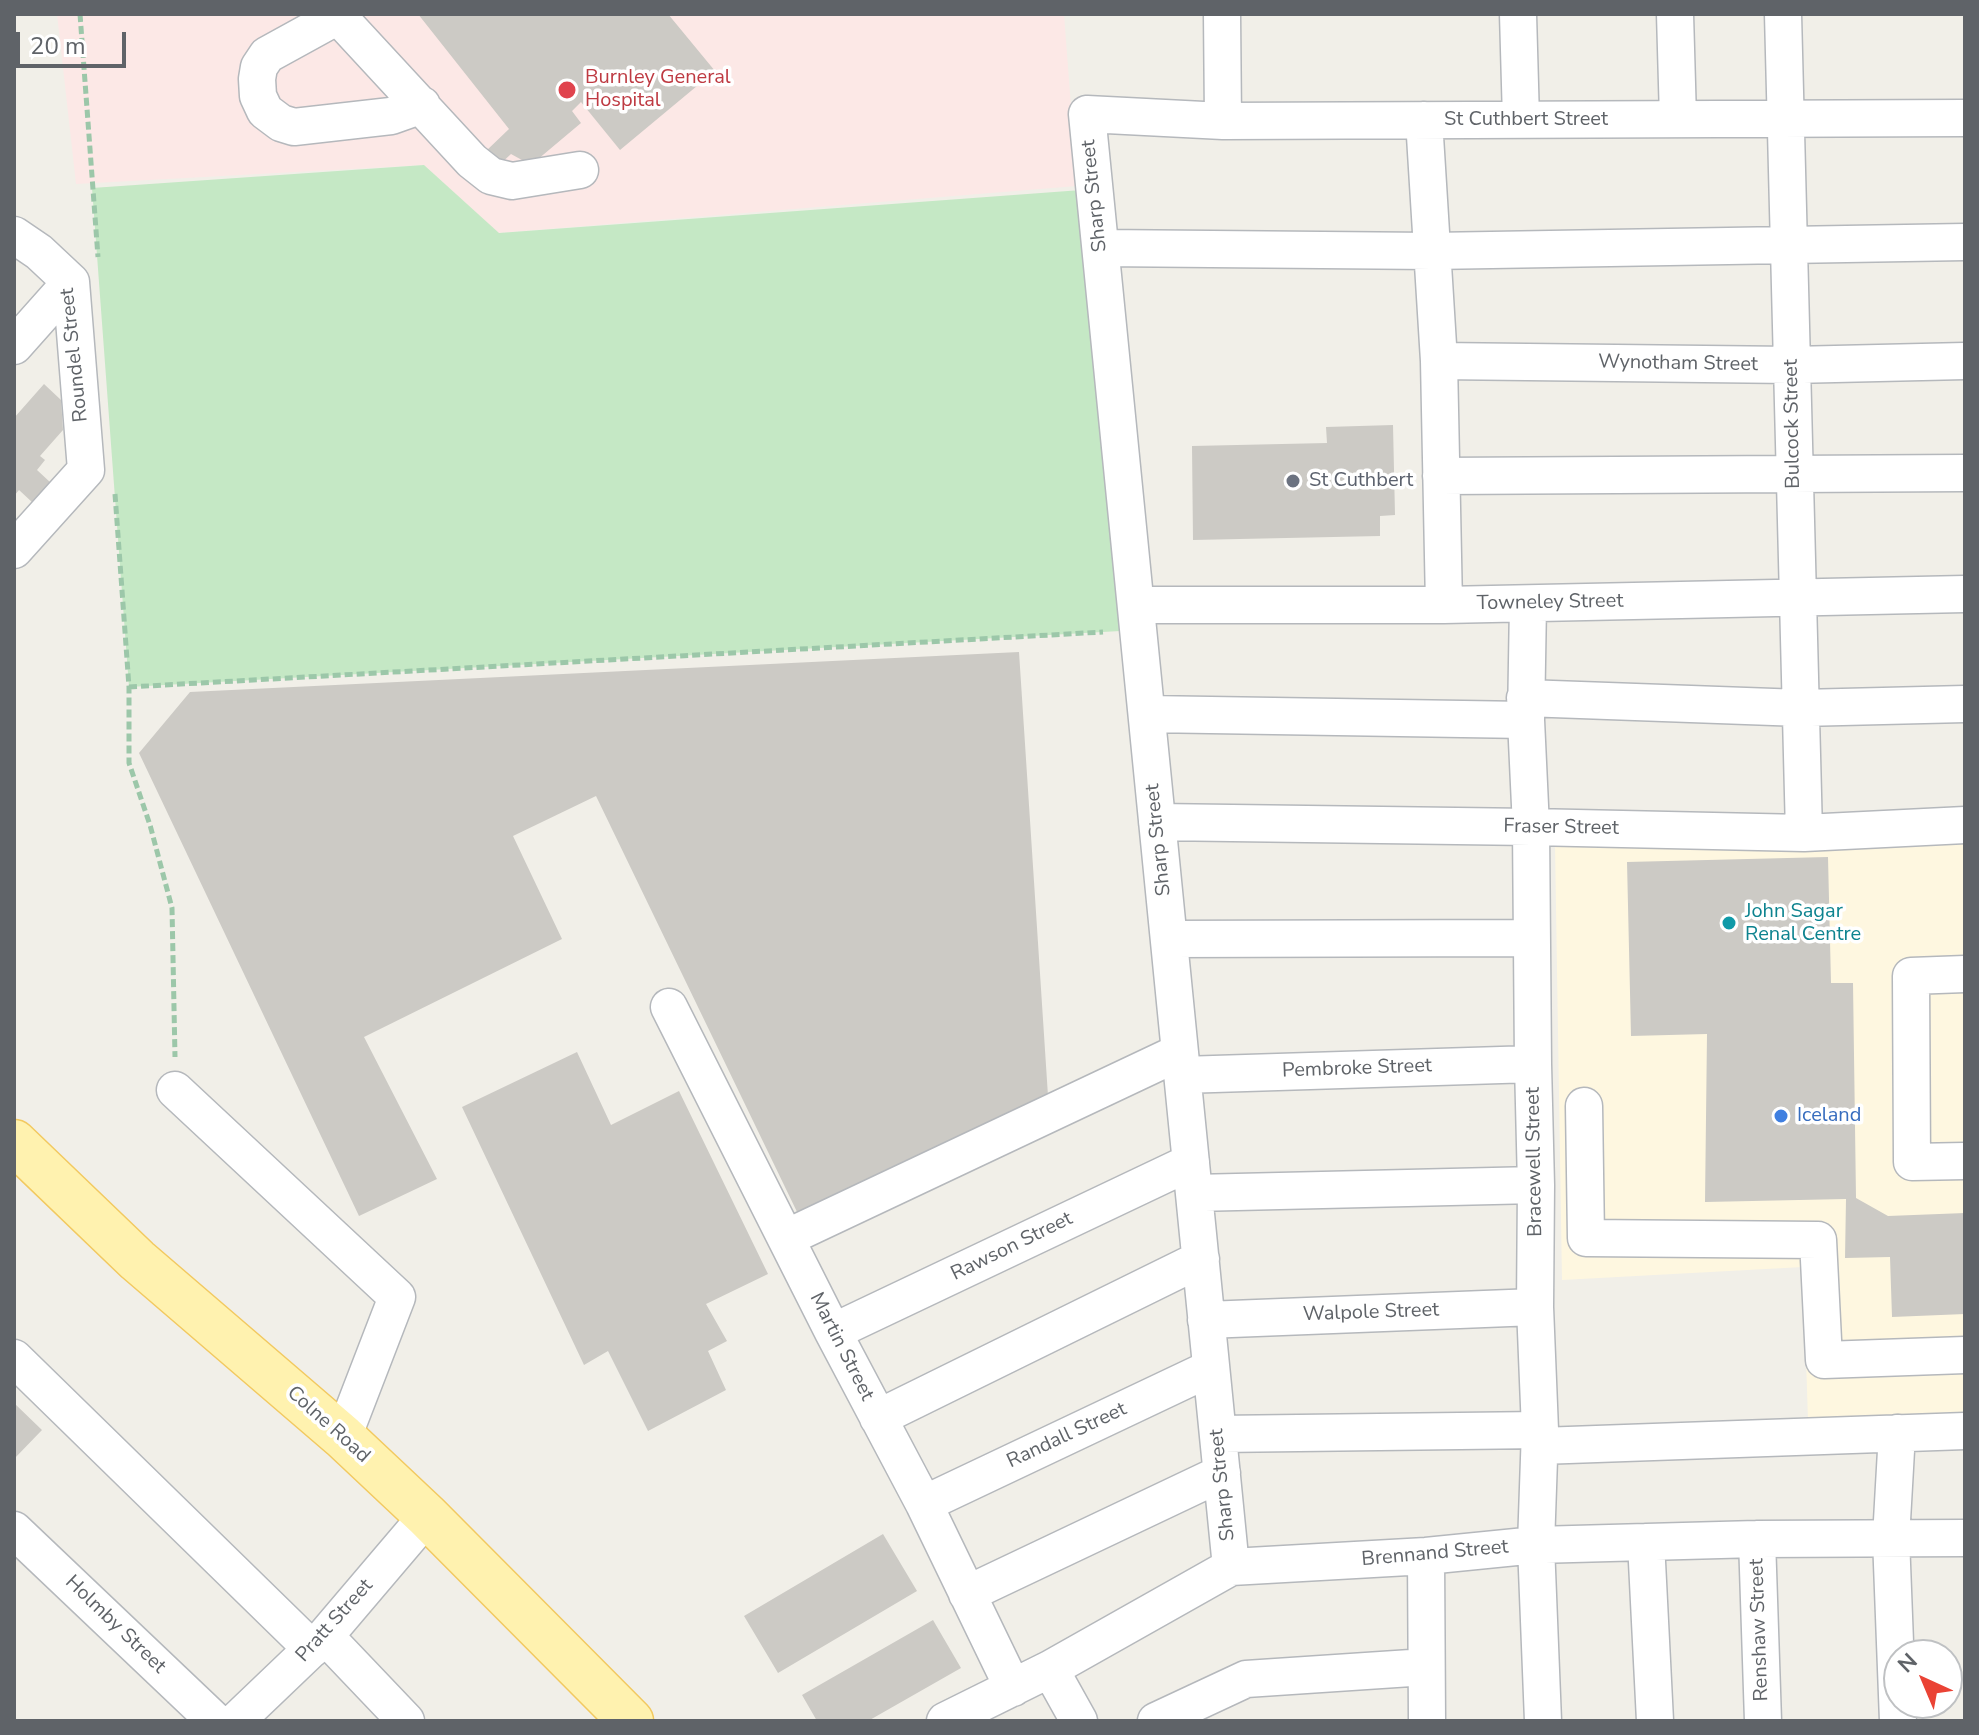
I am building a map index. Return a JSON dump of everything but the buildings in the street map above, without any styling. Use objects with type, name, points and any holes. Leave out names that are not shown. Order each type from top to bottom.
[{"type":"main road","name":"Colne Road","points":[[14,1142],[137,1260],[343,1437],[427,1516],[631,1721]]},
{"type":"street","points":[[1222,14],[1223,121]]},
{"type":"street","points":[[1518,14],[1521,120]]},
{"type":"street","points":[[1675,14],[1678,119]]},
{"type":"street","name":"Bulcock Street","points":[[1783,14],[1804,833]]},
{"type":"street","points":[[422,105],[391,116],[294,127],[281,123],[265,111],[258,96],[259,67],[267,55],[337,15],[422,105],[472,161],[491,176],[512,181],[580,170]]},
{"type":"street","name":"St Cuthbert Street","points":[[1087,114],[1223,121],[1965,118]]},
{"type":"street","name":"Sharp Street","points":[[1087,114],[1231,1567]]},
{"type":"street","points":[[1424,120],[1439,361],[1444,605]]},
{"type":"street","points":[[1101,248],[1432,251],[1965,242]]},
{"type":"street","name":"Roundel Street","points":[[26,243],[84,274],[100,478]]},
{"type":"street","points":[[14,346],[84,274]]},
{"type":"street","name":"Wynotham Street","points":[[1439,361],[1792,365],[1965,361]]},
{"type":"street","points":[[1441,476],[1965,473]]},
{"type":"street","points":[[14,550],[100,478]]},
{"type":"street","name":"Towneley Street","points":[[1137,617],[1444,605],[1965,594]]},
{"type":"street","name":"Bracewell Street","points":[[1528,604],[1526,709],[1531,827],[1535,1307],[1540,1438],[1536,1545],[1543,1721]]},
{"type":"street","points":[[1147,714],[1965,704]]},
{"type":"street","name":"Fraser Street","points":[[1157,822],[1804,833],[1965,825]]},
{"type":"street","points":[[1169,939],[1531,938]]},
{"type":"street","points":[[1965,974],[1911,976],[1912,1162],[1965,1161]]},
{"type":"street","name":"Martin Street","points":[[669,1007],[833,1332],[924,1504],[1013,1688]]},
{"type":"street","points":[[786,1238],[1181,1063]]},
{"type":"street","name":"Pembroke Street","points":[[1181,1063],[1533,1064]]},
{"type":"street","points":[[175,1090],[397,1297],[343,1437]]},
{"type":"street","points":[[1584,1106],[1586,1238],[1818,1240],[1824,1360],[1965,1355]]},
{"type":"street","points":[[1192,1177],[1536,1185]]},
{"type":"street","name":"Rawson Street","points":[[833,1332],[1192,1177]]},
{"type":"street","points":[[878,1418],[1201,1259]]},
{"type":"street","name":"Walpole Street","points":[[1206,1320],[1535,1307]]},
{"type":"street","points":[[14,1358],[406,1721]]},
{"type":"street","name":"Randall Street","points":[[924,1504],[1211,1368]]},
{"type":"street","points":[[1218,1434],[1540,1438],[1965,1431]]},
{"type":"street","points":[[1897,1433],[1891,1538],[1898,1721]]},
{"type":"street","points":[[967,1594],[1222,1473]]},
{"type":"street","name":"Pratt Street","points":[[237,1719],[319,1643],[427,1516]]},
{"type":"street","name":"Holmby Street","points":[[14,1530],[237,1719]]},
{"type":"street","name":"Brennand Street","points":[[945,1721],[1050,1669],[1231,1567],[1426,1556],[1536,1545],[1965,1538]]},
{"type":"street","name":"Renshaw Street","points":[[1757,1539],[1763,1721]]},
{"type":"street","points":[[1646,1542],[1655,1721]]},
{"type":"street","points":[[1426,1556],[1427,1721]]},
{"type":"street","points":[[1156,1721],[1246,1679],[1426,1667]]},
{"type":"street","points":[[1050,1669],[1079,1721]]},
{"type":"path","points":[[80,14],[84,274]]},
{"type":"path","points":[[100,478],[129,687],[129,763],[150,825],[172,908],[175,1090]]},
{"type":"path","points":[[129,687],[1137,617]]},
{"type":"shaded area","name":"Burnley General Hospital","points":[[57,14],[1064,14],[1077,186],[498,233],[424,165],[76,184]]},
{"type":"shaded area","points":[[1965,836],[1965,1415],[1808,1420],[1803,1267],[1562,1280],[1555,845]]},
{"type":"green space","points":[[424,165],[499,233],[1095,189],[1138,630],[129,687],[92,188]]},
{"type":"place","name":"Burnley General Hospital","points":[[567,90]]},
{"type":"place","name":"St Cuthbert","points":[[1293,481]]},
{"type":"place","name":"John Sagar Renal Centre","points":[[1729,923]]},
{"type":"place","name":"Iceland","points":[[1781,1116]]}]
